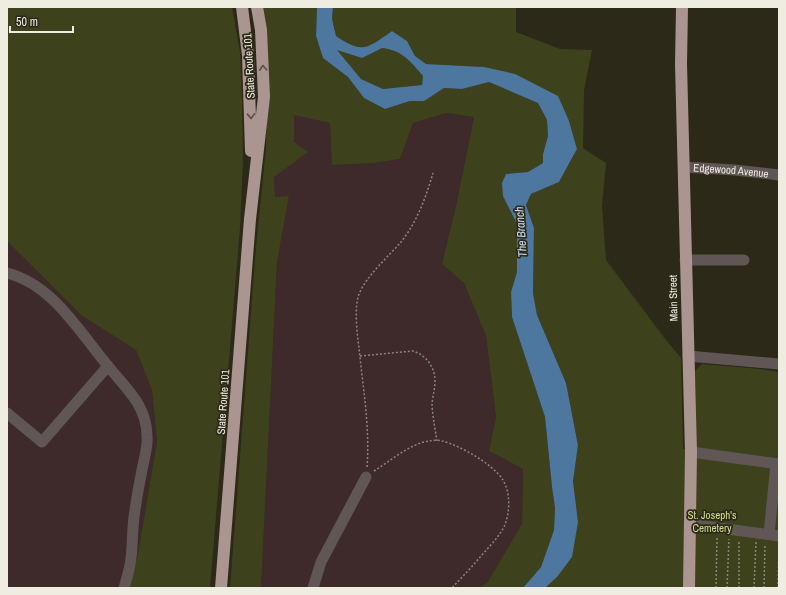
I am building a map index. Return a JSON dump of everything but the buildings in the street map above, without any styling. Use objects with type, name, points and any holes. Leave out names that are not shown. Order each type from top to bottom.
[{"type":"highway","name":"State Route 101","points":[[242,7],[248,55],[252,136],[250,218]]},
{"type":"highway","name":"State Route 101","points":[[222,588],[250,218],[264,97],[261,30],[256,7]]},
{"type":"highway","name":"Main Street","points":[[682,7],[681,64],[691,452],[689,588]]},
{"type":"street","name":"Edgewood Avenue","points":[[684,167],[735,170],[779,175]]},
{"type":"street","points":[[686,260],[744,260]]},
{"type":"street","points":[[7,273],[26,280],[40,289],[65,312],[136,399],[143,415],[147,435],[146,453],[134,512],[131,559],[124,588]]},
{"type":"street","points":[[688,356],[779,364]]},
{"type":"street","points":[[7,413],[42,442],[108,366]]},
{"type":"street","points":[[690,524],[767,534],[778,464],[691,452]]},
{"type":"street","points":[[313,588],[322,562],[366,477]]},
{"type":"path","points":[[366,477],[368,428],[360,356],[357,307],[360,294],[368,280],[402,241],[414,224],[434,173]]},
{"type":"path","points":[[360,356],[413,351],[419,352],[425,357],[434,371],[435,383],[432,393],[432,405],[437,441]]},
{"type":"path","points":[[366,477],[419,443],[441,440],[462,449],[495,471],[502,480],[509,499],[508,512],[504,527],[496,540],[452,588]]},
{"type":"path","points":[[716,588],[718,528]]},
{"type":"path","points":[[727,588],[734,530]]},
{"type":"path","points":[[734,530],[739,588]]},
{"type":"path","points":[[754,588],[767,534]]},
{"type":"path","points":[[764,588],[767,534]]},
{"type":"path","points":[[778,588],[779,548]]},
{"type":"shaded area","points":[[446,113],[474,117],[457,201],[442,264],[464,283],[486,336],[496,417],[489,451],[523,469],[522,524],[487,583],[478,588],[261,588],[277,262],[289,196],[275,197],[274,177],[294,142],[294,114],[330,123],[332,165],[373,163],[400,159],[413,123]]},
{"type":"shaded area","points":[[7,241],[81,315],[136,350],[152,390],[157,442],[137,559],[129,588],[7,588]]},
{"type":"green space","points":[[7,7],[232,7],[240,52],[243,160],[240,228],[210,588],[129,588],[137,559],[157,442],[152,390],[136,350],[81,315],[7,241]]},
{"type":"green space","points":[[261,7],[317,7],[316,36],[323,58],[348,77],[364,98],[385,109],[410,101],[424,100],[444,88],[462,89],[489,82],[538,103],[547,120],[548,136],[543,154],[543,163],[528,172],[506,174],[511,213],[517,224],[517,272],[511,292],[512,317],[545,417],[555,508],[554,530],[541,567],[523,588],[478,588],[487,583],[522,524],[523,469],[489,451],[496,417],[486,336],[464,283],[442,264],[457,201],[474,117],[446,113],[413,123],[400,159],[373,163],[332,165],[330,123],[294,115],[294,142],[308,152],[274,177],[275,197],[289,196],[277,262],[261,588],[230,588],[256,247],[266,148],[268,86]]},
{"type":"green space","name":"St. Joseph's Cemetery","points":[[333,7],[516,7],[516,32],[560,49],[592,50],[584,90],[583,148],[606,163],[602,206],[606,260],[681,358],[683,449],[696,449],[695,371],[702,364],[779,372],[779,588],[545,588],[557,577],[578,522],[573,481],[578,444],[566,383],[537,315],[533,293],[534,228],[526,205],[531,194],[559,182],[577,149],[569,121],[484,67],[426,64],[415,56],[407,41],[392,31],[367,48],[352,46],[336,36],[332,19]]},
{"type":"green space","points":[[382,48],[395,51],[406,58],[423,76],[422,85],[383,89],[361,79],[336,50],[359,52]]},
{"type":"water","name":"The Branch","points":[[317,7],[333,7],[332,19],[336,36],[345,42],[359,47],[364,47],[376,42],[392,31],[407,41],[415,56],[426,64],[484,67],[515,74],[558,96],[569,121],[577,149],[559,182],[531,194],[526,205],[534,228],[533,293],[537,315],[566,383],[578,445],[573,481],[578,522],[572,557],[557,577],[545,588],[523,588],[541,567],[554,530],[555,508],[545,417],[512,317],[511,292],[517,272],[517,224],[503,196],[502,183],[506,174],[528,172],[543,163],[543,154],[548,136],[547,120],[538,103],[489,82],[462,89],[444,88],[424,101],[410,101],[385,109],[364,98],[348,77],[323,58],[316,36]],"holes":[[[382,48],[401,54],[414,66],[423,76],[422,85],[383,89],[361,79],[337,50],[362,58]]]}]
